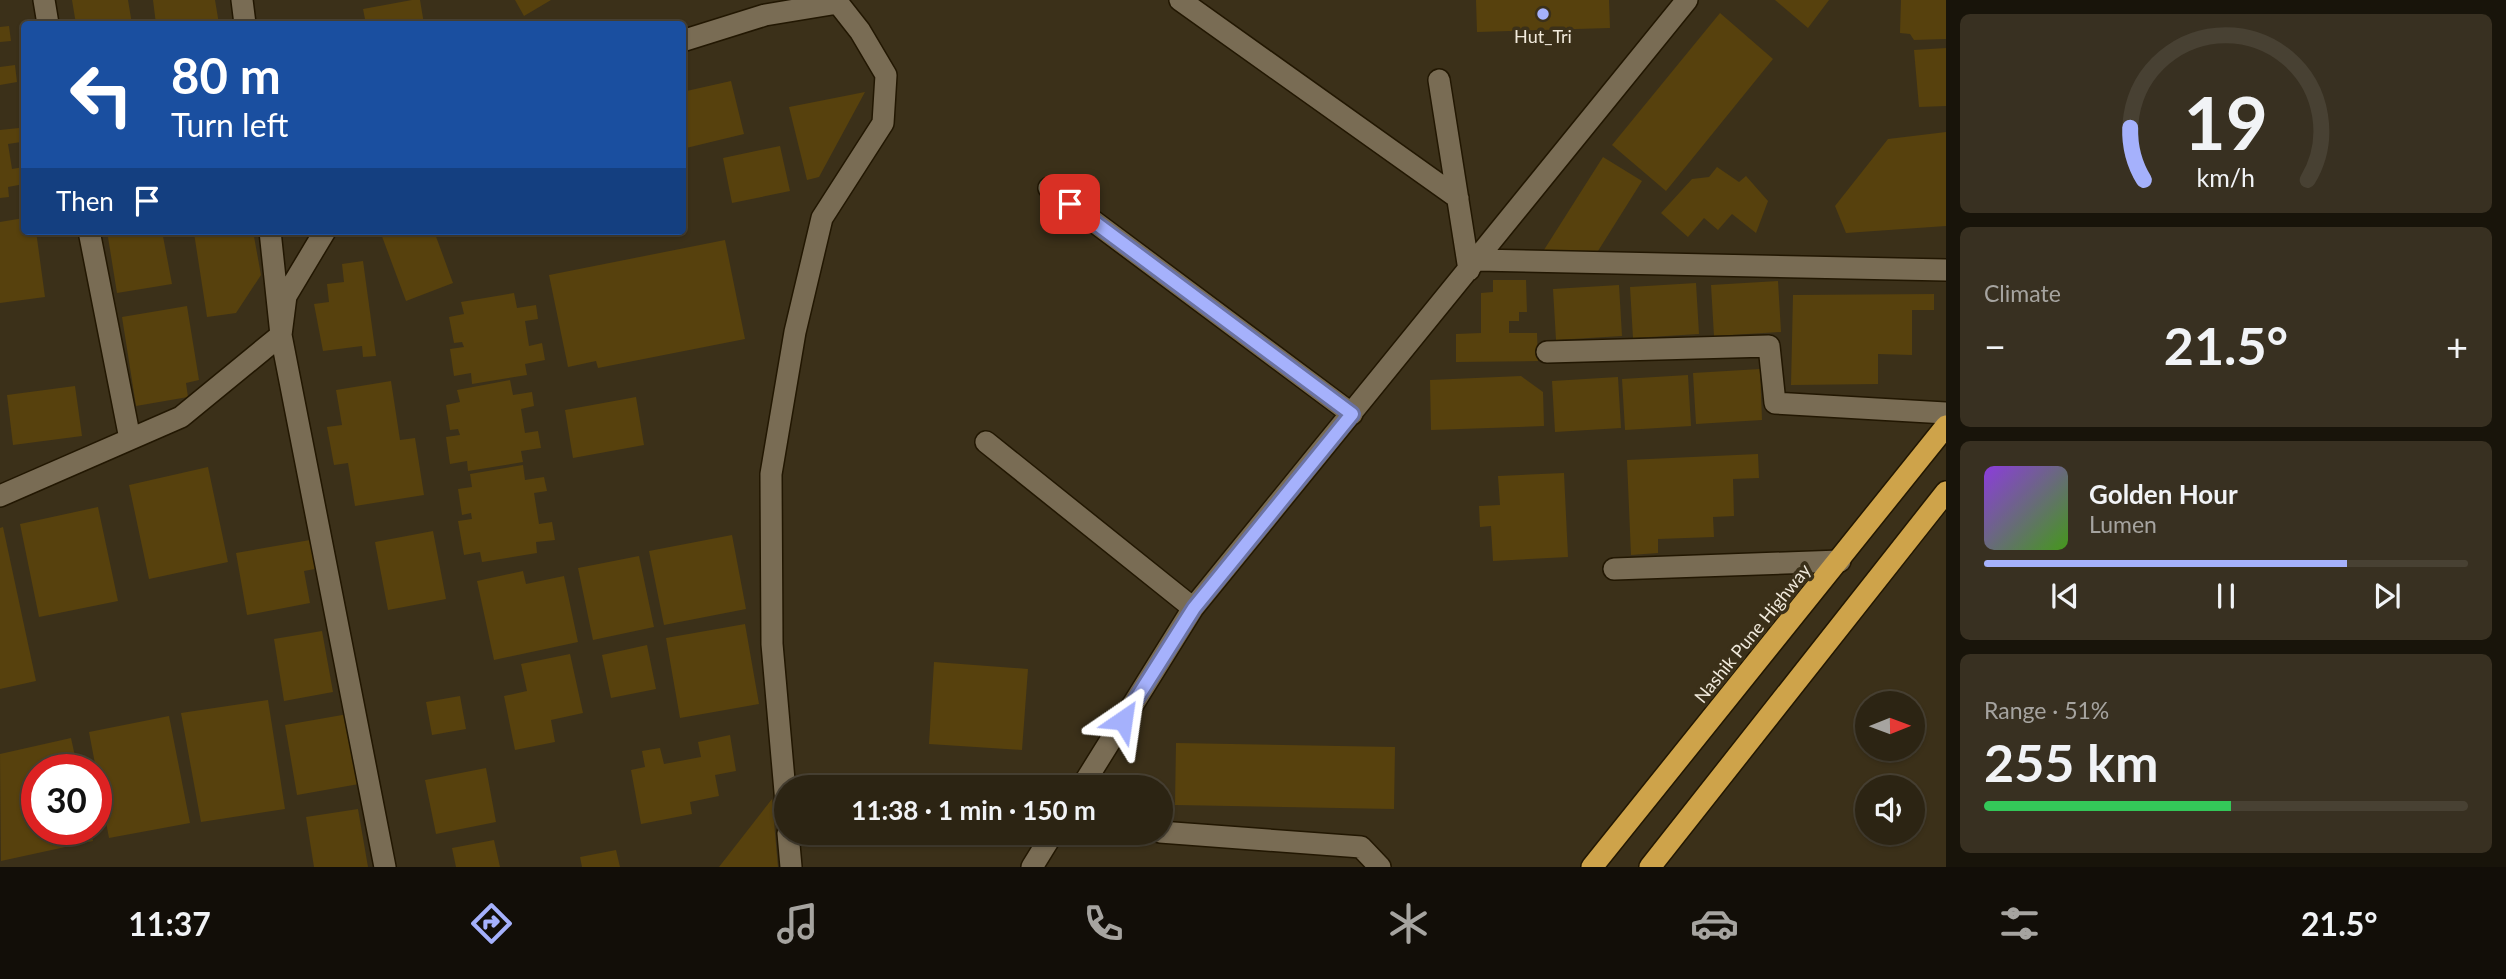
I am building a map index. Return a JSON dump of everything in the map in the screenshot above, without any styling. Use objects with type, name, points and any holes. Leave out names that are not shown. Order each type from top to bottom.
[{"type":"highway","name":"Nashik Pune Highway","points":[[1592,867],[1946,426]]},
{"type":"highway","points":[[1650,867],[1946,492]]},
{"type":"street","points":[[44,0],[48,21]]},
{"type":"street","points":[[242,0],[245,21]]},
{"type":"street","points":[[1180,0],[1458,198]]},
{"type":"street","points":[[1089,775],[1194,608],[1687,0]]},
{"type":"street","points":[[686,40],[765,15],[838,3],[860,32],[886,75],[883,123],[822,218],[795,332],[771,474],[772,644],[784,775]]},
{"type":"street","points":[[1439,80],[1458,198],[1473,265]]},
{"type":"street","points":[[1049,188],[1352,414]]},
{"type":"street","points":[[90,235],[130,439]]},
{"type":"street","points":[[270,235],[281,335],[385,867]]},
{"type":"street","points":[[0,496],[181,417],[281,335],[286,296],[323,235]]},
{"type":"street","points":[[1473,265],[1946,270]]},
{"type":"street","points":[[1547,352],[1769,346],[1775,403],[1946,413]]},
{"type":"street","points":[[986,442],[1194,608]]},
{"type":"street","points":[[1614,569],[1840,561]]},
{"type":"street","points":[[1173,833],[1361,847],[1381,867]]},
{"type":"street","points":[[790,845],[792,867]]},
{"type":"street","points":[[1032,867],[1046,845]]},
{"type":"building","points":[[72,0],[128,0],[132,21],[76,21]]},
{"type":"building","points":[[153,0],[215,0],[218,21],[156,21]]},
{"type":"building","points":[[420,0],[424,21],[365,21],[363,9]]},
{"type":"building","points":[[515,0],[551,0],[524,16]]},
{"type":"building","name":"Hut_Tri","points":[[1476,0],[1609,0],[1610,28],[1477,32]]},
{"type":"building","points":[[1775,0],[1829,0],[1808,28]]},
{"type":"building","points":[[1901,0],[1946,0],[1946,39],[1914,40],[1910,34],[1900,33]]},
{"type":"building","points":[[1720,13],[1773,59],[1666,191],[1612,145]]},
{"type":"building","points":[[9,26],[11,41],[0,42],[0,27]]},
{"type":"building","points":[[1946,48],[1946,106],[1919,107],[1914,50]]},
{"type":"building","points":[[15,65],[17,82],[0,85],[0,67]]},
{"type":"building","points":[[731,81],[744,134],[686,148],[686,91]]},
{"type":"building","points":[[865,92],[819,177],[807,180],[789,107]]},
{"type":"building","points":[[19,128],[21,142],[8,144],[12,169],[21,168],[21,185],[8,187],[9,197],[0,198],[0,130]]},
{"type":"building","points":[[1946,132],[1946,226],[1846,233],[1835,206],[1888,139]]},
{"type":"building","points":[[780,146],[790,191],[732,203],[723,158]]},
{"type":"building","points":[[1603,157],[1642,181],[1598,251],[1542,253]]},
{"type":"building","points":[[1717,167],[1739,182],[1746,176],[1768,201],[1756,233],[1732,214],[1718,230],[1704,218],[1688,237],[1661,213],[1692,179],[1709,177]]},
{"type":"building","points":[[21,218],[21,235],[37,235],[45,297],[0,303],[0,222]]},
{"type":"building","points":[[108,235],[163,235],[172,284],[117,293]]},
{"type":"building","points":[[194,235],[254,235],[261,275],[236,313],[207,317]]},
{"type":"building","points":[[381,235],[435,235],[453,283],[406,301]]},
{"type":"building","points":[[725,240],[745,339],[598,368],[596,361],[568,367],[549,275]]},
{"type":"building","points":[[363,261],[376,356],[363,357],[362,346],[323,351],[314,304],[329,302],[327,284],[344,282],[342,264]]},
{"type":"building","points":[[1493,280],[1526,280],[1527,312],[1519,312],[1519,321],[1509,321],[1509,333],[1537,333],[1538,361],[1456,362],[1456,334],[1481,333],[1481,293],[1493,292]]},
{"type":"building","points":[[1778,281],[1781,332],[1714,336],[1711,285]]},
{"type":"building","points":[[1696,283],[1699,334],[1633,338],[1630,287]]},
{"type":"building","points":[[1619,285],[1622,336],[1556,340],[1553,289]]},
{"type":"building","points":[[514,293],[517,308],[536,305],[538,319],[525,321],[529,346],[542,343],[545,360],[525,364],[527,375],[472,384],[471,373],[454,376],[450,349],[464,347],[462,342],[454,343],[449,317],[464,314],[461,302]]},
{"type":"building","points":[[1934,294],[1934,310],[1912,310],[1912,355],[1878,354],[1878,384],[1791,385],[1793,295]]},
{"type":"building","points":[[187,306],[199,380],[186,383],[188,397],[136,406],[122,317]]},
{"type":"building","points":[[1760,369],[1762,420],[1696,424],[1693,373]]},
{"type":"building","points":[[1688,375],[1691,426],[1625,430],[1622,379]]},
{"type":"building","points":[[1521,376],[1543,392],[1544,426],[1431,430],[1430,380]]},
{"type":"building","points":[[1618,377],[1621,428],[1555,432],[1552,381]]},
{"type":"building","points":[[510,380],[513,395],[532,392],[534,406],[521,409],[525,433],[538,431],[541,448],[521,451],[523,462],[468,471],[467,461],[450,464],[446,437],[460,435],[458,429],[450,430],[446,405],[460,402],[457,390]]},
{"type":"building","points":[[391,381],[400,440],[415,438],[424,495],[355,506],[348,463],[334,465],[327,427],[342,425],[336,390]]},
{"type":"building","points":[[75,386],[82,436],[13,445],[7,395]]},
{"type":"building","points":[[636,397],[644,445],[573,458],[565,410]]},
{"type":"building","points":[[1758,454],[1759,478],[1733,479],[1734,516],[1713,517],[1714,537],[1658,539],[1658,553],[1631,555],[1627,460]]},
{"type":"building","points":[[523,465],[525,480],[544,477],[547,491],[534,493],[539,524],[552,522],[555,540],[536,542],[537,553],[482,562],[480,552],[464,555],[458,521],[472,519],[471,513],[462,515],[458,489],[472,487],[470,474]]},
{"type":"building","points":[[208,467],[228,562],[149,579],[129,485]]},
{"type":"building","points":[[1564,473],[1568,557],[1493,561],[1491,526],[1480,527],[1479,506],[1500,505],[1498,476]]},
{"type":"building","points":[[98,507],[118,601],[39,617],[20,524]]},
{"type":"building","points":[[3,527],[36,681],[0,689],[0,528]]},
{"type":"building","points":[[433,531],[446,599],[388,610],[375,542]]},
{"type":"building","points":[[732,535],[746,609],[664,625],[649,551]]},
{"type":"building","points":[[310,540],[315,569],[304,571],[310,603],[247,615],[236,553]]},
{"type":"building","points":[[639,556],[654,627],[593,640],[578,568]]},
{"type":"building","points":[[523,571],[526,584],[564,576],[578,642],[494,660],[477,581]]},
{"type":"building","points":[[745,624],[759,704],[680,718],[666,638]]},
{"type":"building","points":[[322,631],[333,692],[284,701],[274,639]]},
{"type":"building","points":[[647,645],[656,689],[611,698],[602,655]]},
{"type":"building","points":[[570,654],[583,713],[551,720],[555,742],[515,750],[504,696],[527,691],[521,664]]},
{"type":"building","points":[[934,662],[1028,669],[1022,750],[929,744]]},
{"type":"building","points":[[460,696],[466,729],[432,735],[426,702]]},
{"type":"building","points":[[268,700],[285,809],[201,822],[181,713]]},
{"type":"building","points":[[348,714],[359,784],[297,795],[285,725]]},
{"type":"building","points":[[169,716],[190,823],[112,837],[112,754],[93,754],[89,732]]},
{"type":"building","points":[[730,735],[736,771],[715,775],[719,796],[690,802],[692,814],[641,824],[631,770],[645,767],[642,751],[660,748],[664,764],[701,757],[698,742]]},
{"type":"building","points":[[71,738],[74,754],[21,754],[21,845],[75,845],[1,861],[0,754]]},
{"type":"building","points":[[1176,743],[1395,747],[1394,809],[1175,805]]},
{"type":"building","points":[[486,768],[496,822],[436,834],[425,780]]},
{"type":"building","points":[[772,799],[778,867],[719,867]]},
{"type":"building","points":[[358,809],[368,867],[314,867],[306,817]]},
{"type":"building","points":[[494,840],[500,867],[456,867],[452,848]]},
{"type":"building","points":[[616,850],[620,867],[582,867],[580,857]]},
{"type":"place","name":"Hut_Tri","points":[[1543,14]]},
{"type":"route","points":[[1070,204],[1352,414],[1194,608],[1123,720]]}]
